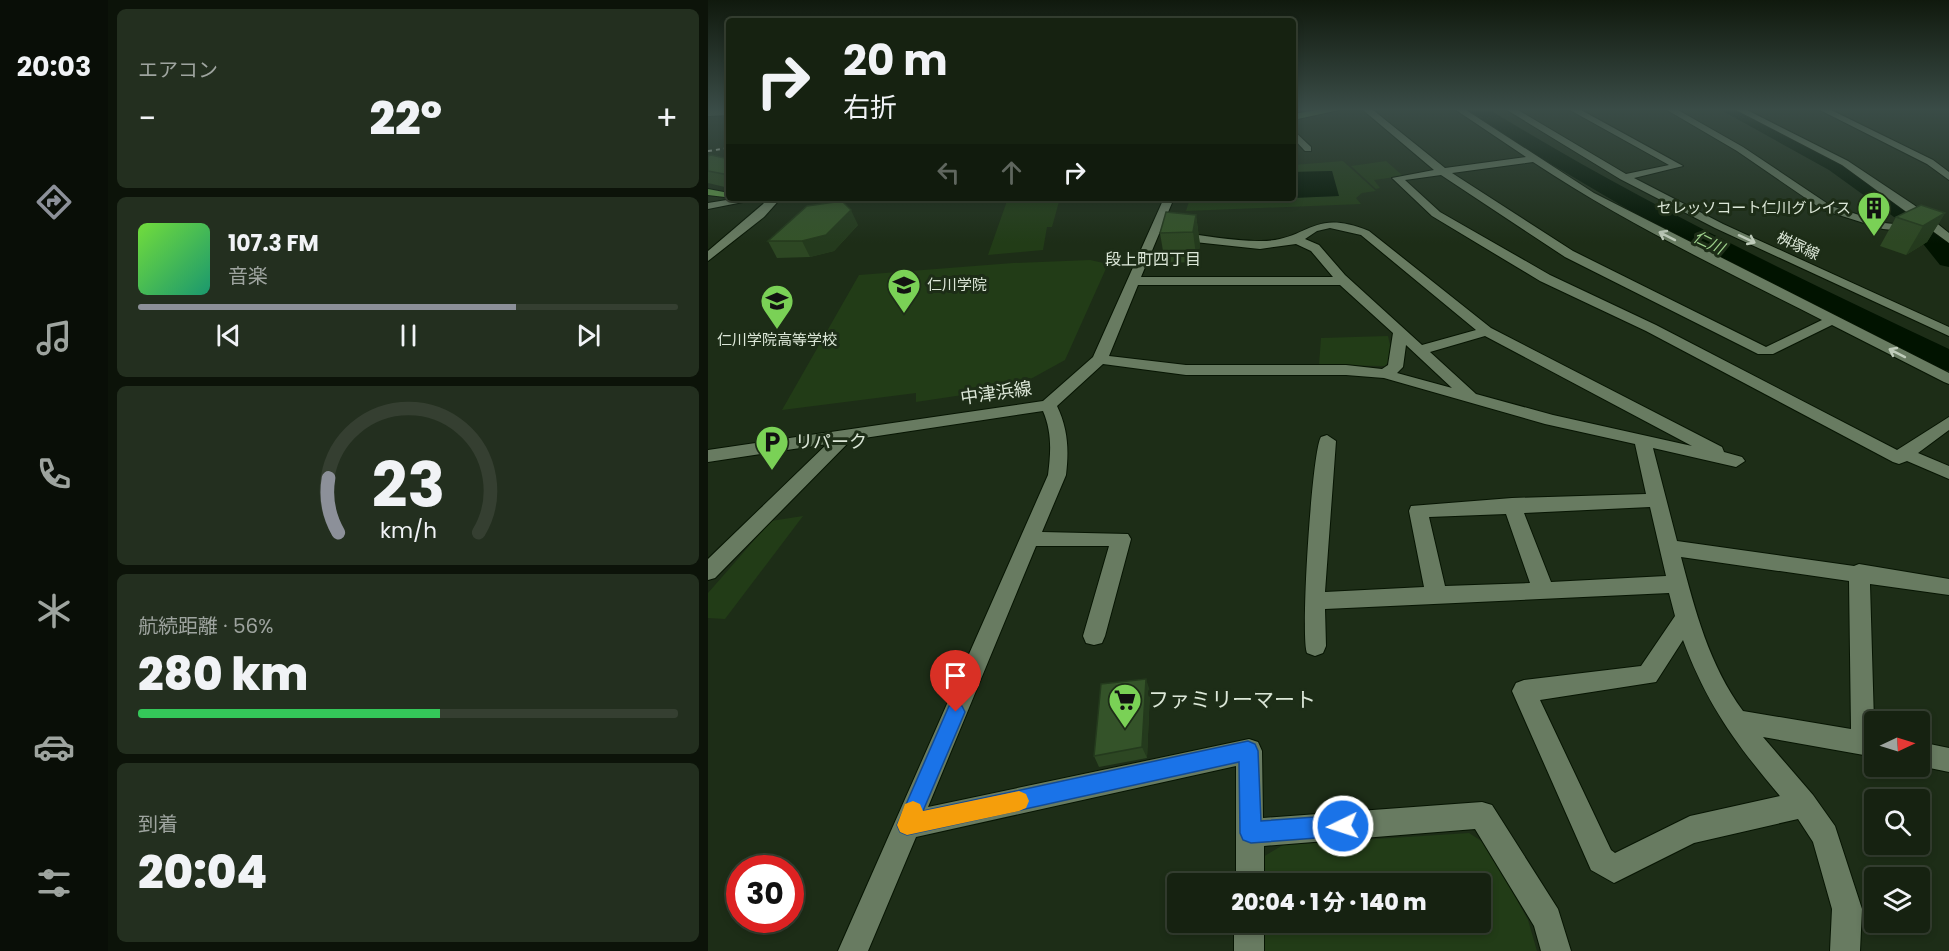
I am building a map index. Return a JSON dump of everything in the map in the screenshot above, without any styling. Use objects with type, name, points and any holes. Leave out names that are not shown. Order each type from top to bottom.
[{"type":"main road","points":[[708,192],[726,195]]},
{"type":"street","points":[[1421,154],[1443,172],[1569,254],[1762,351],[1768,351],[1832,320]]},
{"type":"street","points":[[1527,154],[1632,218],[1949,379]]},
{"type":"street","name":"桝塚線","points":[[1586,154],[1624,177],[1719,226],[1949,332]]},
{"type":"street","points":[[1624,177],[1678,166],[1656,154]]},
{"type":"street","points":[[1748,154],[1827,208],[1883,226],[1916,229]]},
{"type":"street","points":[[1828,154],[1845,163],[1945,234]]},
{"type":"street","points":[[1914,154],[1930,162],[1949,177]]},
{"type":"street","points":[[1534,159],[1396,178],[1436,214],[1545,278],[1651,328],[1809,413],[1899,458],[1949,422]]},
{"type":"street","points":[[708,206],[736,201]]},
{"type":"street","points":[[708,257],[760,215],[773,201]]},
{"type":"street","name":"中津浜線","points":[[708,456],[1048,405],[1100,359],[1168,201]]},
{"type":"street","points":[[1100,359],[1186,370],[1346,370],[1385,374],[1469,395],[1551,420],[1736,461],[1486,331],[1365,232],[1344,223],[1335,223],[1306,231],[1297,240]]},
{"type":"street","points":[[1154,234],[1260,245],[1297,240],[1315,248],[1344,281],[1469,395]]},
{"type":"street","points":[[1132,281],[1344,281]]},
{"type":"street","points":[[1419,350],[1486,331]]},
{"type":"street","points":[[1385,374],[1395,367],[1400,333]]},
{"type":"street","points":[[854,951],[1057,475],[1062,445],[1059,424],[1048,405]]},
{"type":"street","points":[[708,572],[846,435]]},
{"type":"street","points":[[1315,646],[1314,601],[1327,441]]},
{"type":"street","points":[[1643,442],[1667,548],[1679,584],[1686,617],[1721,700],[1804,804],[1825,836],[1847,909],[1845,951]]},
{"type":"street","points":[[1904,453],[1949,473]]},
{"type":"street","points":[[1437,595],[1418,511],[1656,500]]},
{"type":"street","points":[[1512,505],[1543,589]]},
{"type":"street","points":[[1030,539],[1121,539],[1094,636]]},
{"type":"street","points":[[1667,548],[1859,572],[1949,587]]},
{"type":"street","points":[[1859,572],[1868,711]]},
{"type":"street","points":[[1314,601],[1679,584]]},
{"type":"street","points":[[1686,617],[1648,675],[1524,691],[1601,860],[1614,868],[1690,830],[1804,804]]},
{"type":"street","points":[[1737,721],[1864,742]]},
{"type":"street","points":[[907,825],[1248,751],[1250,873]]},
{"type":"street","points":[[1930,756],[1949,760]]},
{"type":"street","points":[[1251,833],[1482,815],[1547,920],[1556,951]]},
{"type":"street","points":[[1249,933],[1249,951]]},
{"type":"green space","points":[[1343,161],[1376,191],[1362,193],[1356,198],[1361,204],[1186,211],[1189,201],[1296,201],[1296,198],[1338,196],[1332,171],[1296,172],[1296,165]]},
{"type":"green space","points":[[1386,161],[1403,176],[1374,180],[1380,188],[1376,189],[1351,166]]},
{"type":"green space","points":[[1007,201],[1059,201],[1052,227],[1047,227],[1043,250],[988,255]]},
{"type":"green space","points":[[1090,260],[1108,264],[1065,360],[1016,387],[916,402],[916,393],[782,410],[859,275],[1013,263]]},
{"type":"green space","points":[[1388,336],[1393,357],[1385,366],[1319,365],[1321,338]]},
{"type":"green space","points":[[803,516],[725,619],[708,618],[708,593],[771,521]]},
{"type":"green space","points":[[1469,833],[1486,844],[1528,920],[1537,951],[1263,951],[1263,933],[1491,933],[1491,873],[1263,873],[1263,857],[1283,845]]},
{"type":"shaded area","points":[[1332,171],[1339,196],[1296,198],[1296,172]]},
{"type":"building","points":[[708,156],[726,158],[726,174],[708,171]]},
{"type":"building","points":[[842,201],[851,210],[826,235],[802,241],[768,241],[807,206]]},
{"type":"building","points":[[1921,205],[1945,213],[1923,226],[1896,217]]},
{"type":"building","points":[[1166,212],[1196,215],[1193,232],[1160,233]]},
{"type":"building","name":"ファミリーマート","points":[[1146,679],[1142,747],[1094,756],[1101,684]]},
{"type":"waterway","name":"仁川","points":[[1548,154],[1705,243],[1949,361]]},
{"type":"waterway","points":[[1816,154],[1837,165],[1921,225],[1949,259]]},
{"type":"slow traffic","points":[[913,812],[907,825],[1019,801]]},
{"type":"place","name":"セレッソコート仁川グレイス","points":[[1874,237]]},
{"type":"place","name":"仁川学院","points":[[904,314]]},
{"type":"place","name":"仁川学院高等学校","points":[[777,330]]},
{"type":"place","name":"リパーク","points":[[772,471]]},
{"type":"place","name":"ファミリーマート","points":[[1125,729]]},
{"type":"district","name":"段上町四丁目","points":[[1153,259]]},
{"type":"route","points":[[956,712],[907,825],[1248,751],[1251,833],[1343,826]]}]
